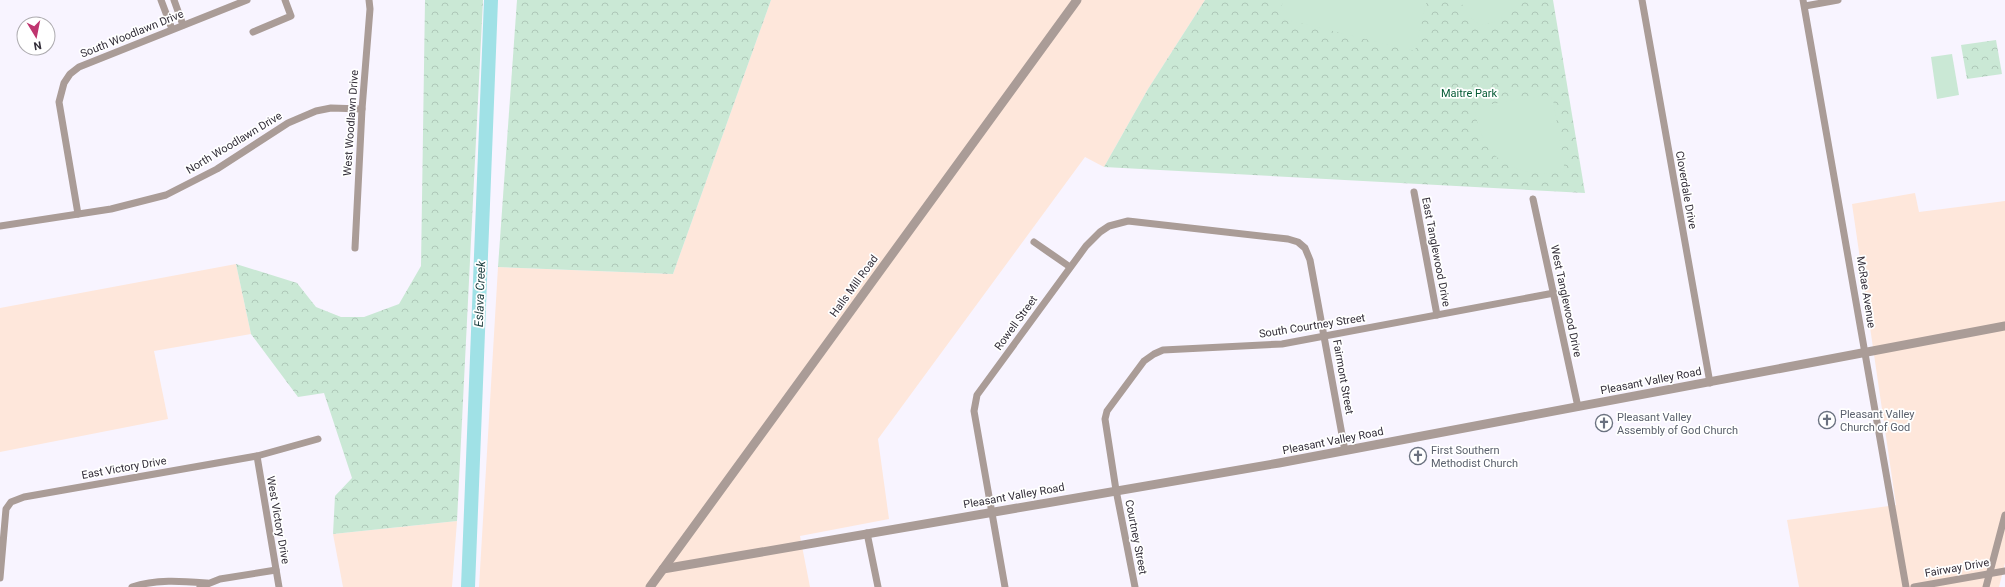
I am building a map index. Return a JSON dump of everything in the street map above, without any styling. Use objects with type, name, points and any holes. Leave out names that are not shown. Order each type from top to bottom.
[{"type":"street","points":[[161,0],[172,29]]},
{"type":"street","points":[[174,0],[183,25]]},
{"type":"street","name":"South Woodlawn Drive","points":[[78,214],[59,102],[61,92],[70,74],[79,67],[104,56],[248,0]]},
{"type":"street","points":[[253,32],[291,16],[285,0]]},
{"type":"street","name":"West Woodlawn Drive","points":[[355,248],[362,108],[370,9],[369,0]]},
{"type":"street","name":"Halls Mill Road","points":[[650,587],[1077,0]]},
{"type":"street","name":"Cloverdale Drive","points":[[1642,0],[1710,382]]},
{"type":"street","points":[[1804,3],[1838,0]]},
{"type":"street","name":"McRae Avenue","points":[[1804,3],[1858,305],[1906,587]]},
{"type":"street","name":"North Woodlawn Drive","points":[[0,226],[134,204],[166,195],[217,169],[288,123],[316,111],[332,108],[362,108]]},
{"type":"street","name":"East Tanglewood Drive","points":[[1414,192],[1437,315]]},
{"type":"street","name":"West Tanglewood Drive","points":[[1533,199],[1578,407]]},
{"type":"street","name":"Rowell Street","points":[[1005,587],[974,411],[976,395],[1086,246],[1108,226],[1128,222],[1250,234]]},
{"type":"street","name":"Fairmont Street","points":[[1250,234],[1288,239],[1298,242],[1306,248],[1310,260],[1325,336],[1345,450]]},
{"type":"street","points":[[1034,242],[1070,267]]},
{"type":"street","name":"South Courtney Street","points":[[1116,490],[1106,429],[1107,411],[1144,361],[1154,354],[1173,349],[1282,344],[1554,293]]},
{"type":"street","name":"Pleasant Valley Road","points":[[663,569],[1345,450],[2005,326]]},
{"type":"street","name":"East Victory Drive","points":[[0,578],[6,509],[11,502],[24,497],[257,456],[318,439]]},
{"type":"street","name":"West Victory Drive","points":[[257,456],[279,587]]},
{"type":"street","name":"Courtney Street","points":[[1116,490],[1135,587]]},
{"type":"street","points":[[1986,587],[2005,515]]},
{"type":"street","points":[[867,533],[878,587]]},
{"type":"street","points":[[200,587],[220,579],[276,570]]},
{"type":"street","name":"Fairway Drive","points":[[1914,587],[2005,571]]},
{"type":"street","points":[[132,587],[154,582],[183,581],[208,584]]},
{"type":"shaded area","points":[[771,0],[1205,0],[1148,89],[1104,167],[1085,157],[878,439],[889,519],[800,536],[810,587],[479,587],[498,267],[673,274]]},
{"type":"shaded area","points":[[1915,193],[1919,212],[2005,201],[2005,563],[1999,587],[1799,587],[1787,520],[1896,505],[1852,204]]},
{"type":"shaded area","points":[[236,264],[251,334],[154,351],[168,419],[0,452],[0,308]]},
{"type":"shaded area","points":[[457,521],[452,587],[343,587],[333,534]]},
{"type":"green space","points":[[425,0],[483,0],[457,521],[333,534],[335,496],[352,478],[324,393],[298,397],[251,334],[236,264],[297,283],[316,307],[341,317],[364,317],[399,304],[421,266]]},
{"type":"green space","points":[[517,0],[771,0],[673,274],[498,267]]},
{"type":"green space","name":"Maitre Park","points":[[1205,0],[1553,0],[1585,193],[1104,167],[1148,89]]},
{"type":"green space","points":[[1283,0],[1427,0],[1415,51],[1279,18]]},
{"type":"green space","points":[[1459,0],[1523,0],[1509,13],[1498,20],[1480,25],[1472,19]]},
{"type":"green space","points":[[1996,40],[2002,74],[1967,79],[1961,45]]},
{"type":"green space","points":[[1952,54],[1959,95],[1937,99],[1931,57]]},
{"type":"green space","points":[[1547,95],[1553,99],[1565,172],[1530,172],[1515,168],[1503,162],[1493,153],[1485,141],[1478,126],[1474,107]]},
{"type":"waterway","name":"Eslava Creek","points":[[468,587],[491,0]]},
{"type":"place","name":"Pleasant Valley Church of God","points":[[1827,420]]},
{"type":"place","name":"Pleasant Valley Assembly of God Church","points":[[1604,423]]},
{"type":"place","name":"First Southern Methodist Church","points":[[1418,456]]}]
